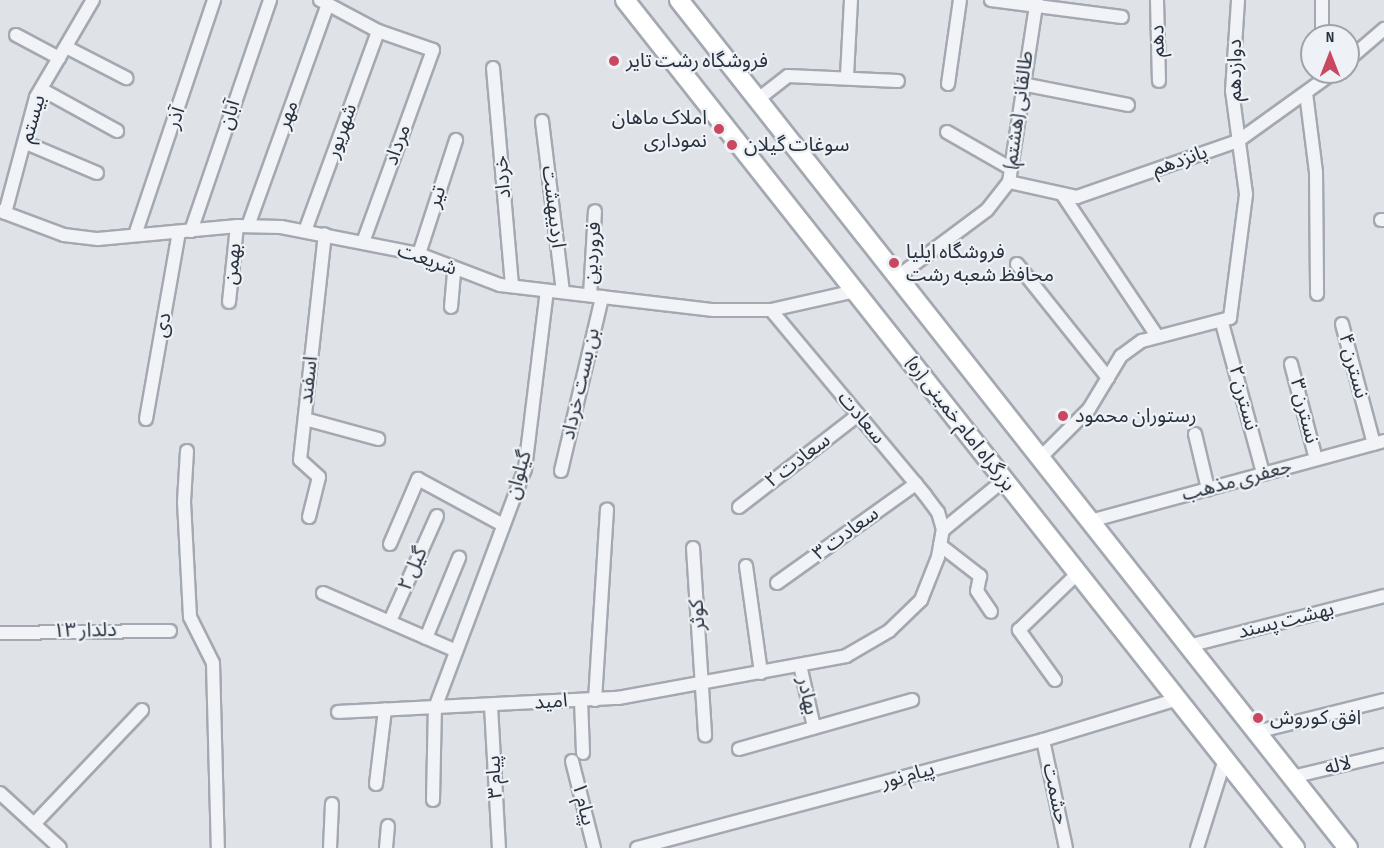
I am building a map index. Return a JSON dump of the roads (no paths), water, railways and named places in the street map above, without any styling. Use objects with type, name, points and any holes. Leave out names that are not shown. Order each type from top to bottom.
[{"type":"highway","name":"بزرگراه امام خمینی (ره)","points":[[625,0],[1295,848]]},
{"type":"highway","points":[[679,0],[1348,848]]},
{"type":"street","name":"بیستم","points":[[3,212],[41,89],[93,0]]},
{"type":"street","name":"آذر","points":[[135,235],[214,0]]},
{"type":"street","name":"آبان","points":[[185,232],[270,0]]},
{"type":"street","points":[[847,76],[851,0]]},
{"type":"street","points":[[948,84],[960,0]]},
{"type":"street","points":[[991,0],[1036,3],[1122,17]]},
{"type":"street","name":"دهم","points":[[1157,0],[1159,81]]},
{"type":"street","name":"دوازدهم","points":[[1222,323],[1230,318],[1246,194],[1232,91],[1238,0]]},
{"type":"street","points":[[1322,0],[1322,24]]},
{"type":"street","points":[[324,2],[378,31]]},
{"type":"street","name":"مهر","points":[[242,226],[324,2]]},
{"type":"street","name":"طالقانی (هشتم)","points":[[897,277],[987,210],[1009,182],[1036,3]]},
{"type":"street","points":[[1360,50],[1384,29]]},
{"type":"street","name":"مرداد","points":[[364,240],[433,50],[378,31]]},
{"type":"street","name":"شهریور","points":[[305,231],[378,31]]},
{"type":"street","points":[[16,34],[126,78]]},
{"type":"street","name":"خرداد","points":[[493,68],[512,286]]},
{"type":"street","points":[[757,100],[789,76],[847,76],[898,81]]},
{"type":"street","points":[[1022,84],[1128,105]]},
{"type":"street","name":"پانزدهم","points":[[1009,182],[1077,197],[1238,141],[1306,93],[1315,84]]},
{"type":"street","points":[[41,89],[117,131]]},
{"type":"street","points":[[1306,93],[1316,172],[1317,294]]},
{"type":"street","name":"اردیبهشت","points":[[542,121],[563,292]]},
{"type":"street","points":[[947,132],[1010,168]]},
{"type":"street","name":"تیر","points":[[419,254],[456,140]]},
{"type":"street","points":[[26,143],[97,173]]},
{"type":"street","points":[[1062,194],[1157,336]]},
{"type":"street","name":"فروردین","points":[[595,211],[596,296]]},
{"type":"street","name":"شریعت","points":[[3,212],[64,235],[98,239],[242,226],[305,231],[364,240],[419,254],[454,269],[512,286],[714,310],[771,310],[855,291]]},
{"type":"street","name":"بهمن","points":[[229,302],[242,226]]},
{"type":"street","name":"دی","points":[[146,419],[185,232]]},
{"type":"street","name":"اسفند","points":[[309,517],[319,477],[300,460],[325,234]]},
{"type":"street","points":[[1017,264],[1108,378]]},
{"type":"street","points":[[451,307],[454,269]]},
{"type":"street","name":"گیلوان","points":[[433,800],[435,708],[454,650],[525,470],[547,291]]},
{"type":"street","name":"بن بست خرداد","points":[[561,471],[596,296]]},
{"type":"street","name":"سعادت","points":[[771,310],[938,512],[943,530]]},
{"type":"street","points":[[1040,458],[1089,409],[1121,356],[1157,336],[1222,323]]},
{"type":"street","name":"نسترن ۲","points":[[1222,323],[1263,473]]},
{"type":"street","name":"نسترن ۴","points":[[1342,324],[1379,442]]},
{"type":"street","name":"نسترن ۳","points":[[1291,363],[1316,459]]},
{"type":"street","name":"سعادت ۲","points":[[739,507],[858,415]]},
{"type":"street","points":[[305,418],[378,440]]},
{"type":"street","points":[[1195,434],[1208,489]]},
{"type":"street","name":"جعفری مذهب","points":[[1090,521],[1379,442]]},
{"type":"street","points":[[187,451],[184,502],[190,617],[213,663],[218,848]]},
{"type":"street","points":[[390,544],[418,479],[503,525]]},
{"type":"street","points":[[943,530],[1004,480]]},
{"type":"street","name":"سعادت ۳","points":[[777,583],[916,484]]},
{"type":"street","points":[[595,700],[607,509]]},
{"type":"street","name":"گیل ۲","points":[[390,621],[437,516]]},
{"type":"street","name":"امید","points":[[338,712],[595,700],[761,673],[846,656],[890,631],[921,600],[943,530]]},
{"type":"street","points":[[940,545],[980,576],[976,591],[991,612]]},
{"type":"street","name":"کوثر","points":[[693,548],[705,736]]},
{"type":"street","points":[[426,638],[459,558]]},
{"type":"street","points":[[746,566],[761,673]]},
{"type":"street","points":[[1055,680],[1019,630],[1078,573]]},
{"type":"street","points":[[323,593],[454,650]]},
{"type":"street","name":"بهشت پسند","points":[[1188,646],[1384,596]]},
{"type":"street","name":"دلدار ۱۳","points":[[0,633],[170,631]]},
{"type":"street","name":"بهادر","points":[[800,665],[814,727]]},
{"type":"street","name":"پیام نور","points":[[637,848],[1043,740],[1178,699]]},
{"type":"street","points":[[581,700],[584,753]]},
{"type":"street","points":[[739,749],[912,700]]},
{"type":"street","points":[[1256,732],[1384,700]]},
{"type":"street","name":"پیام ۳","points":[[491,706],[500,848]]},
{"type":"street","points":[[33,824],[142,710]]},
{"type":"street","points":[[376,784],[385,710]]},
{"type":"street","name":"حشمت","points":[[1043,740],[1066,848]]},
{"type":"street","name":"لاله","points":[[1292,777],[1384,755]]},
{"type":"street","points":[[1197,848],[1225,759]]},
{"type":"street","name":"پیام ۱","points":[[572,761],[594,848]]},
{"type":"street","points":[[0,793],[60,848]]},
{"type":"street","points":[[330,848],[332,804]]},
{"type":"street","points":[[386,848],[388,826]]},
{"type":"place","name":"فروشگاه رشت تاير","points":[[614,61]]},
{"type":"place","name":"املاک ماهان نموداری","points":[[719,129]]},
{"type":"place","name":"سوغات گیلان","points":[[732,145]]},
{"type":"place","name":"فروشگاه ایلیا محافظ شعبه رشت","points":[[894,263]]},
{"type":"place","name":"رستوران محمود","points":[[1063,416]]},
{"type":"place","name":"افق کوروش","points":[[1258,718]]}]
